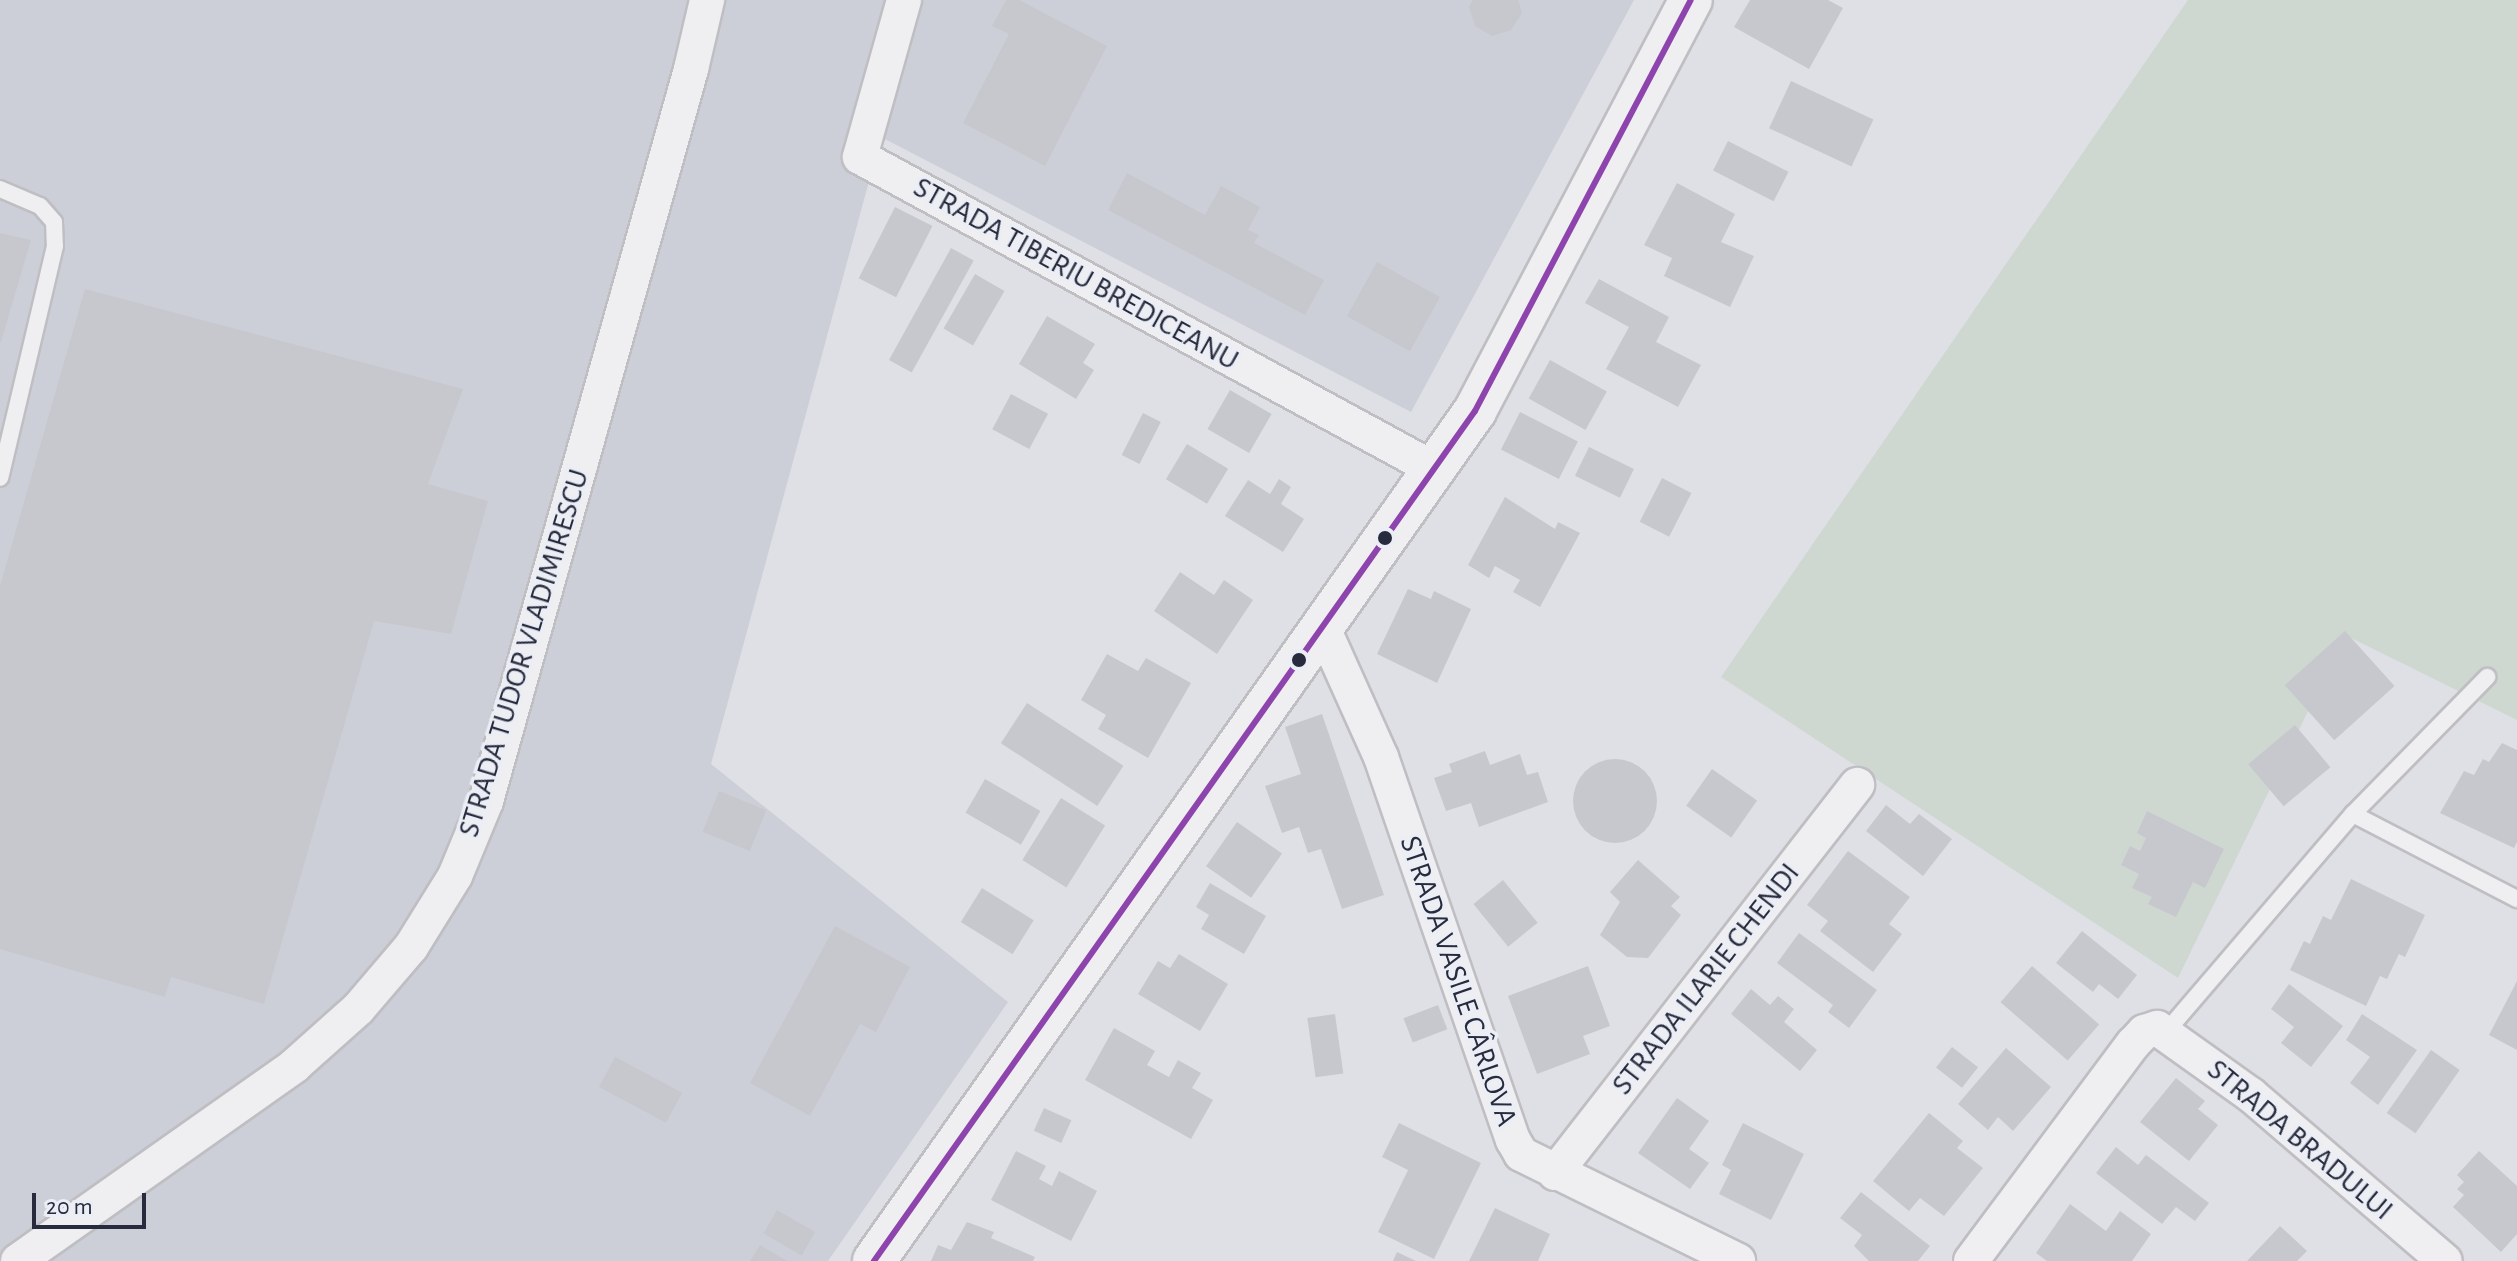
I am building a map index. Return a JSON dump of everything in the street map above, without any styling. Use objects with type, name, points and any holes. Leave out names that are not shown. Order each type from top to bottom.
[{"type":"street","name":"STRADA TUDOR VLADIMIRESCU","points":[[18,1261],[294,1066],[358,1009],[411,947],[455,876],[486,801],[707,0]]},
{"type":"street","name":"STRADA TIBERIU BREDICEANU","points":[[904,0],[860,157],[1436,470]]},
{"type":"street","points":[[874,1261],[1475,411],[1691,0]]},
{"type":"street","name":"STRADA VASILE CÂRLOVA","points":[[1323,628],[1381,757],[1513,1140],[1521,1154],[1738,1261]]},
{"type":"street","name":"STRADA ILARIE CHENDI","points":[[1555,1173],[1857,785]]},
{"type":"street","points":[[1971,1261],[2133,1044],[2158,1030]]},
{"type":"street","name":"STRADA BRADULUI","points":[[2158,1030],[2251,1095],[2445,1261]]},
{"type":"lane","points":[[0,189],[40,206],[54,222],[55,246],[0,478]]},
{"type":"lane","points":[[2158,1030],[2353,814],[2487,677]]},
{"type":"lane","points":[[2353,814],[2517,899]]},
{"type":"shaded area","points":[[0,0],[1634,0],[1411,412],[881,137],[711,764],[1008,1002],[828,1261],[0,1261]]},
{"type":"shaded area","points":[[2188,0],[2517,0],[2517,720],[2345,635],[2178,978],[1721,677]]},
{"type":"building","points":[[1006,0],[1019,0],[1107,46],[1045,166],[963,123],[1009,34],[992,26]]},
{"type":"building","points":[[1473,0],[1518,0],[1522,13],[1511,30],[1492,36],[1475,26],[1469,7]]},
{"type":"building","points":[[1750,0],[1828,0],[1843,8],[1809,69],[1734,27]]},
{"type":"building","points":[[1791,81],[1873,119],[1851,167],[1769,128]]},
{"type":"building","points":[[1728,141],[1789,172],[1774,201],[1713,170]]},
{"type":"building","points":[[1127,173],[1205,215],[1221,186],[1260,207],[1248,230],[1259,235],[1254,243],[1324,280],[1305,315],[1108,210]]},
{"type":"building","points":[[1677,183],[1735,214],[1721,242],[1754,256],[1730,307],[1664,276],[1672,258],[1644,245]]},
{"type":"building","points":[[895,207],[932,226],[896,297],[859,278]]},
{"type":"building","points":[[0,233],[31,240],[1,342],[0,342]]},
{"type":"building","points":[[951,248],[974,261],[912,373],[889,360]]},
{"type":"building","points":[[1377,262],[1440,297],[1410,351],[1347,316]]},
{"type":"building","points":[[975,274],[1004,291],[973,346],[944,329]]},
{"type":"building","points":[[1599,279],[1669,317],[1656,342],[1701,365],[1678,407],[1606,369],[1629,327],[1585,303]]},
{"type":"building","points":[[85,289],[463,389],[428,484],[488,501],[451,634],[374,621],[264,1004],[171,977],[165,997],[0,949],[0,586]]},
{"type":"building","points":[[1047,316],[1095,344],[1083,363],[1094,370],[1076,399],[1019,364]]},
{"type":"building","points":[[1550,360],[1607,392],[1586,430],[1529,398]]},
{"type":"building","points":[[1230,390],[1272,414],[1249,453],[1208,429]]},
{"type":"building","points":[[1011,394],[1048,414],[1029,449],[992,429]]},
{"type":"building","points":[[1520,412],[1578,442],[1559,479],[1501,449]]},
{"type":"building","points":[[1143,413],[1161,422],[1139,464],[1122,455]]},
{"type":"building","points":[[1187,444],[1228,469],[1207,504],[1166,479]]},
{"type":"building","points":[[1589,447],[1634,469],[1620,498],[1575,476]]},
{"type":"building","points":[[1662,478],[1691,493],[1669,537],[1640,522]]},
{"type":"building","points":[[1279,479],[1291,487],[1281,504],[1304,519],[1283,552],[1225,516],[1248,480],[1270,494]]},
{"type":"building","points":[[1505,497],[1555,529],[1558,522],[1580,533],[1540,607],[1513,592],[1520,580],[1495,566],[1489,578],[1468,565]]},
{"type":"building","points":[[1180,572],[1214,595],[1224,580],[1253,600],[1217,654],[1154,611]]},
{"type":"building","points":[[1408,589],[1431,599],[1434,591],[1471,609],[1437,683],[1377,654]]},
{"type":"building","points":[[2345,631],[2395,686],[2334,740],[2285,685]]},
{"type":"building","points":[[1107,654],[1138,671],[1146,658],[1191,683],[1148,758],[1098,729],[1106,715],[1081,700]]},
{"type":"building","points":[[1027,703],[1123,766],[1097,806],[1001,743]]},
{"type":"building","points":[[1322,714],[1384,895],[1342,909],[1321,849],[1308,853],[1299,827],[1282,833],[1265,786],[1301,774],[1285,727]]},
{"type":"building","points":[[2295,725],[2330,767],[2284,806],[2248,764]]},
{"type":"building","points":[[2502,743],[2517,750],[2517,842],[2514,848],[2440,813],[2464,771],[2474,775],[2483,759],[2489,762]]},
{"type":"building","points":[[1485,751],[1490,765],[1520,754],[1527,775],[1538,772],[1548,802],[1479,827],[1471,803],[1446,811],[1434,778],[1452,772],[1449,764]]},
{"type":"building","points":[[1607,759],[1623,759],[1639,766],[1650,777],[1657,801],[1654,817],[1645,831],[1623,843],[1607,843],[1591,836],[1580,825],[1573,809],[1573,793],[1580,777],[1591,766]]},
{"type":"building","points":[[1712,769],[1757,801],[1731,837],[1686,806]]},
{"type":"building","points":[[985,779],[1040,811],[1021,845],[966,813]]},
{"type":"building","points":[[719,791],[766,810],[750,851],[703,832]]},
{"type":"building","points":[[1061,798],[1105,826],[1066,887],[1022,860]]},
{"type":"building","points":[[1886,805],[1910,824],[1919,814],[1952,839],[1923,876],[1866,831]]},
{"type":"building","points":[[2147,811],[2224,849],[2205,888],[2193,882],[2176,917],[2148,904],[2152,897],[2132,888],[2139,874],[2121,865],[2130,846],[2140,851],[2146,838],[2137,833]]},
{"type":"building","points":[[1237,822],[1282,854],[1251,898],[1206,866]]},
{"type":"building","points":[[1848,851],[1910,897],[1889,924],[1902,934],[1873,972],[1820,931],[1828,921],[1807,905]]},
{"type":"building","points":[[1638,860],[1680,897],[1671,906],[1681,915],[1648,958],[1627,957],[1600,935],[1620,902],[1610,892]]},
{"type":"building","points":[[2351,879],[2425,915],[2405,957],[2399,954],[2387,979],[2380,976],[2366,1006],[2290,970],[2304,941],[2310,944],[2323,916],[2331,920]]},
{"type":"building","points":[[1503,880],[1538,923],[1508,947],[1473,904]]},
{"type":"building","points":[[1210,883],[1266,916],[1244,954],[1201,929],[1209,915],[1196,907]]},
{"type":"building","points":[[982,888],[1034,920],[1013,954],[961,922]]},
{"type":"building","points":[[835,926],[910,967],[876,1032],[860,1024],[810,1116],[750,1083]]},
{"type":"building","points":[[2082,931],[2137,975],[2118,999],[2099,984],[2093,992],[2056,963]]},
{"type":"building","points":[[1799,933],[1877,990],[1849,1028],[1828,1012],[1833,1005],[1777,963]]},
{"type":"building","points":[[1179,954],[1228,984],[1200,1031],[1138,994],[1158,961],[1170,968]]},
{"type":"building","points":[[1588,966],[1610,1026],[1583,1036],[1590,1054],[1537,1074],[1508,996]]},
{"type":"building","points":[[2032,966],[2099,1024],[2068,1061],[2001,1002]]},
{"type":"building","points":[[2517,981],[2517,1050],[2489,1035]]},
{"type":"building","points":[[2289,984],[2343,1026],[2311,1067],[2281,1043],[2294,1027],[2271,1009]]},
{"type":"building","points":[[1751,989],[1770,1005],[1778,996],[1794,1009],[1784,1022],[1817,1050],[1800,1071],[1731,1014]]},
{"type":"building","points":[[1438,1005],[1447,1029],[1413,1043],[1403,1018]]},
{"type":"building","points":[[1335,1014],[1343,1073],[1316,1077],[1307,1018]]},
{"type":"building","points":[[2362,1014],[2417,1050],[2378,1105],[2350,1083],[2370,1057],[2346,1040]]},
{"type":"building","points":[[1114,1028],[1155,1051],[1147,1065],[1169,1077],[1178,1060],[1201,1073],[1192,1088],[1213,1100],[1191,1139],[1085,1080]]},
{"type":"building","points":[[1952,1047],[1978,1067],[1962,1088],[1936,1067]]},
{"type":"building","points":[[2006,1048],[2051,1087],[2013,1131],[1998,1117],[1988,1130],[1958,1104]]},
{"type":"building","points":[[2431,1050],[2460,1070],[2416,1133],[2387,1113]]},
{"type":"building","points":[[615,1057],[682,1093],[666,1123],[599,1087]]},
{"type":"building","points":[[2176,1078],[2205,1101],[2198,1109],[2218,1125],[2189,1161],[2140,1122]]},
{"type":"building","points":[[1677,1098],[1709,1121],[1689,1149],[1709,1163],[1690,1189],[1638,1153]]},
{"type":"building","points":[[1044,1108],[1071,1120],[1061,1143],[1034,1131]]},
{"type":"building","points":[[1929,1113],[1963,1141],[1957,1148],[1983,1168],[1944,1216],[1920,1198],[1909,1211],[1873,1181]]},
{"type":"building","points":[[1399,1123],[1481,1163],[1434,1259],[1378,1232],[1408,1170],[1382,1157]]},
{"type":"building","points":[[1743,1123],[1804,1154],[1771,1220],[1719,1194],[1731,1170],[1722,1165]]},
{"type":"building","points":[[2116,1147],[2138,1165],[2146,1155],[2209,1203],[2195,1221],[2176,1207],[2162,1224],[2096,1173]]},
{"type":"building","points":[[1016,1151],[1046,1166],[1039,1179],[1052,1186],[1059,1171],[1097,1191],[1071,1241],[991,1200]]},
{"type":"building","points":[[2479,1151],[2517,1186],[2517,1234],[2501,1252],[2453,1207],[2464,1195],[2457,1189],[2464,1182],[2457,1175]]},
{"type":"building","points":[[1861,1192],[1930,1246],[1918,1261],[1869,1261],[1854,1246],[1862,1235],[1840,1218]]},
{"type":"building","points":[[2070,1204],[2106,1231],[2120,1211],[2151,1234],[2132,1261],[2047,1261],[2036,1253]]},
{"type":"building","points":[[1495,1208],[1550,1234],[1538,1261],[1469,1261]]},
{"type":"building","points":[[777,1210],[815,1232],[802,1255],[764,1233]]},
{"type":"building","points":[[967,1222],[994,1232],[991,1238],[1035,1257],[1033,1261],[931,1261],[938,1245],[951,1250]]},
{"type":"building","points":[[2280,1226],[2307,1251],[2297,1261],[2247,1261]]},
{"type":"building","points":[[760,1245],[787,1261],[750,1261]]},
{"type":"building","points":[[1397,1252],[1416,1261],[1393,1261]]},
{"type":"transit line","points":[[874,1261],[1475,411],[1691,0]]}]
